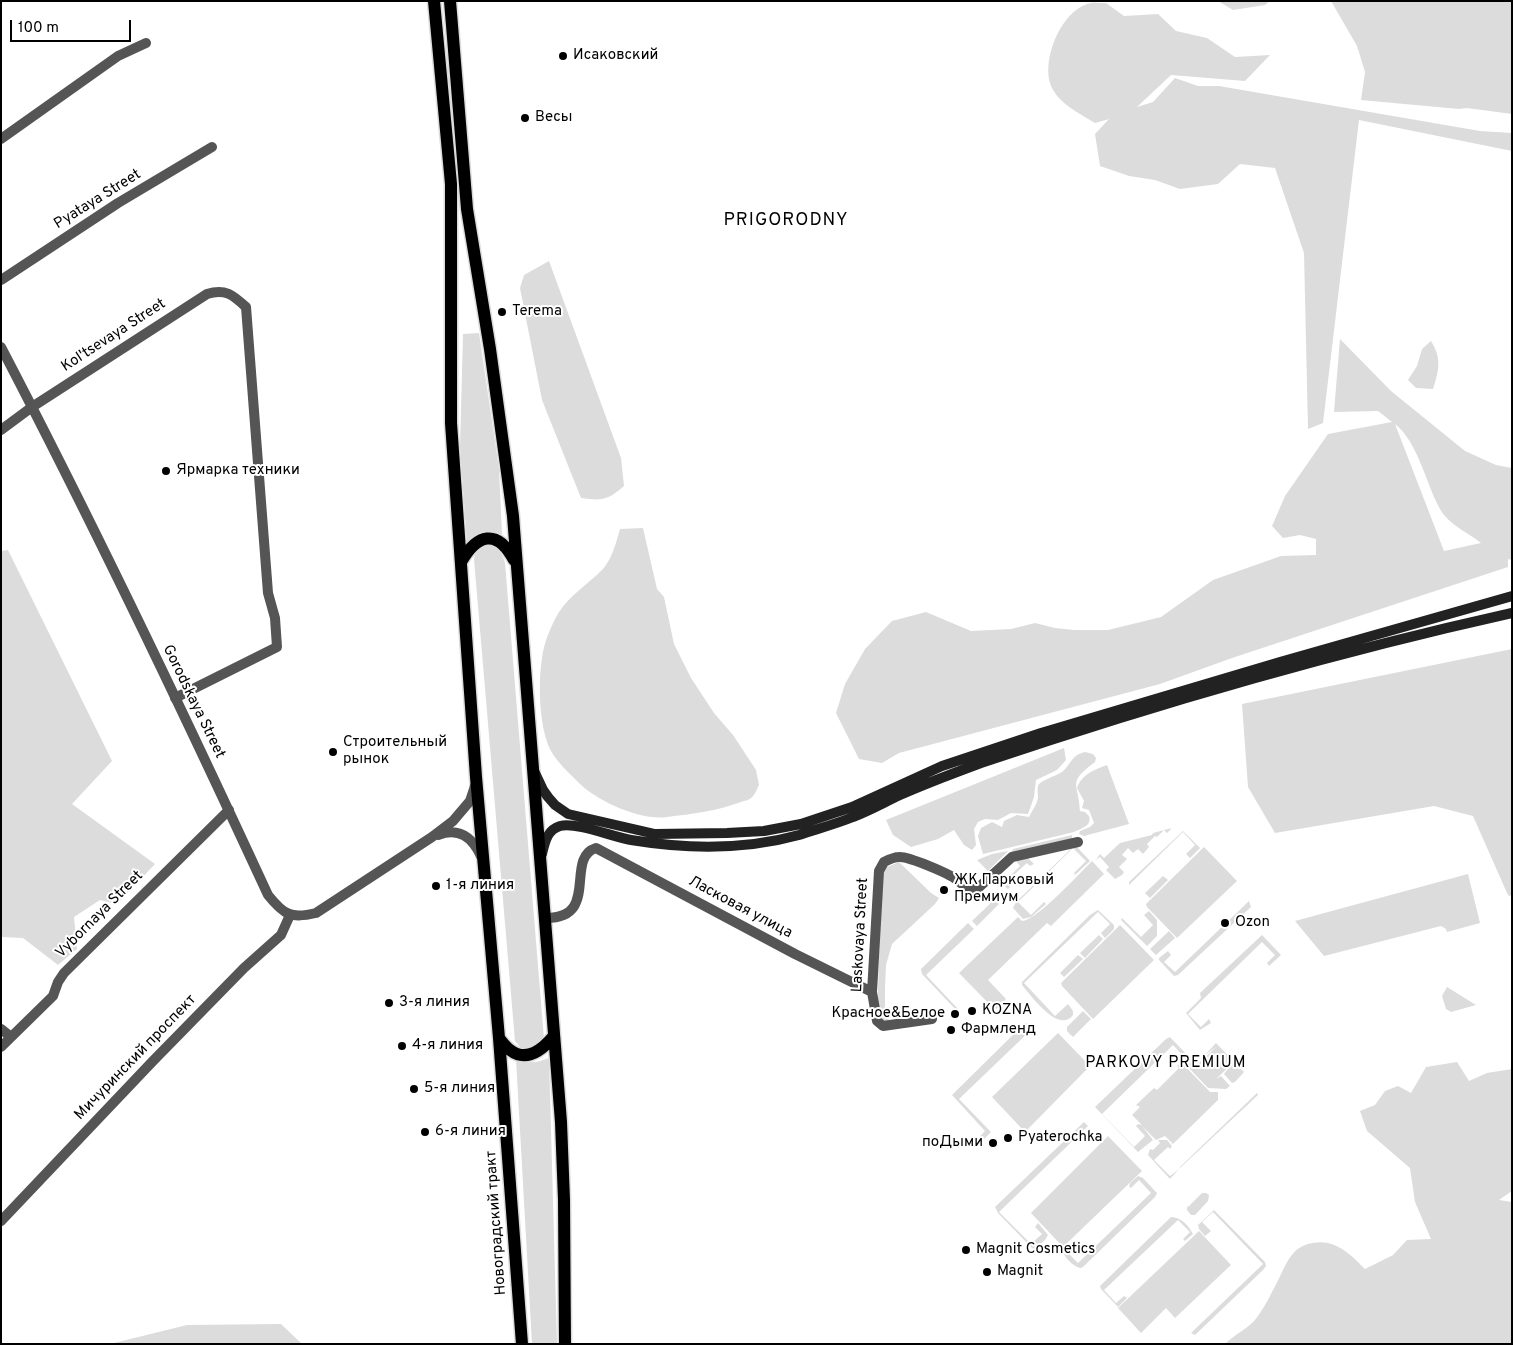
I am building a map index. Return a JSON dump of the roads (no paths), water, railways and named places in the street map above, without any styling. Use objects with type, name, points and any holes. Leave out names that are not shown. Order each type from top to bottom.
[{"type":"main road","name":"Новоградский тракт","points":[[434,1],[452,184],[451,423],[476,777],[499,1038],[522,1344]]},
{"type":"main road","points":[[450,1],[467,209],[490,349],[513,516],[560,1122],[564,1200],[565,1344]]},
{"type":"main road","points":[[461,562],[468,549],[478,541],[488,537],[499,540],[508,549],[517,564]]},
{"type":"main road","points":[[533,767],[548,797],[564,811],[573,815],[655,834],[727,833],[773,829],[801,824],[852,807],[942,766],[1042,733],[1289,659],[1512,596]]},
{"type":"main road","points":[[541,858],[549,833],[565,825],[627,840],[668,845],[719,846],[760,843],[798,835],[856,817],[942,776],[1114,719],[1280,670],[1512,612]]},
{"type":"main road","points":[[499,1038],[510,1050],[523,1055],[535,1054],[554,1036]]},
{"type":"street","points":[[1,140],[118,56],[146,43]]},
{"type":"street","name":"Pyataya Street","points":[[1,280],[118,203],[212,147]]},
{"type":"street","name":"Kol'tsevaya Street","points":[[1,430],[32,407],[207,294],[218,290],[235,296],[246,308],[268,593],[275,618],[277,647],[175,698]]},
{"type":"street","name":"Gorodskaya Street","points":[[1,347],[175,698],[268,895],[279,909],[290,915]]},
{"type":"street","points":[[290,915],[316,914],[432,837],[462,811],[470,801],[476,777]]},
{"type":"street","name":"Vybornaya Street","points":[[1,1047],[53,996],[64,972],[228,810]]},
{"type":"street","points":[[432,837],[446,832],[458,832],[467,836],[476,846],[483,860]]},
{"type":"street","name":"Laskovaya Street","points":[[932,1019],[883,1026],[877,1021],[872,992],[879,871],[884,862],[900,856],[931,866],[956,879],[970,890],[977,889],[1012,857],[1060,848],[1078,842]]},
{"type":"street","name":"Ласковая улица","points":[[545,918],[561,916],[574,905],[579,898],[580,872],[584,854],[596,848],[786,950],[872,992]]},
{"type":"street","name":"Мичуринский проспект","points":[[1,1221],[244,968],[281,936],[290,915]]},
{"type":"street","points":[[1,1028],[11,1037]]},
{"type":"place","name":"Исаковский","points":[[563,56]]},
{"type":"place","name":"Весы","points":[[525,118]]},
{"type":"place","name":"Terema","points":[[502,312]]},
{"type":"place","name":"Ярмарка техники","points":[[166,471]]},
{"type":"place","name":"Строительный рынок","points":[[333,752]]},
{"type":"place","name":"1-я линия","points":[[436,886]]},
{"type":"place","name":"ЖК Парковый Премиум","points":[[944,890]]},
{"type":"place","name":"Ozon","points":[[1225,923]]},
{"type":"place","name":"3-я линия","points":[[389,1003]]},
{"type":"place","name":"KOZNA","points":[[972,1011]]},
{"type":"place","name":"Красное&Белое","points":[[955,1014]]},
{"type":"place","name":"Фармленд","points":[[951,1030]]},
{"type":"place","name":"4-я линия","points":[[402,1046]]},
{"type":"place","name":"5-я линия","points":[[414,1089]]},
{"type":"place","name":"6-я линия","points":[[425,1132]]},
{"type":"place","name":"Pyaterochka","points":[[1008,1138]]},
{"type":"place","name":"поДыми","points":[[993,1143]]},
{"type":"place","name":"Magnit Cosmetics","points":[[966,1250]]},
{"type":"place","name":"Magnit","points":[[987,1272]]},
{"type":"district","name":"PRIGORODNY","points":[[786,221]]},
{"type":"district","name":"PARKOVY PREMIUM","points":[[1166,1064]]}]
